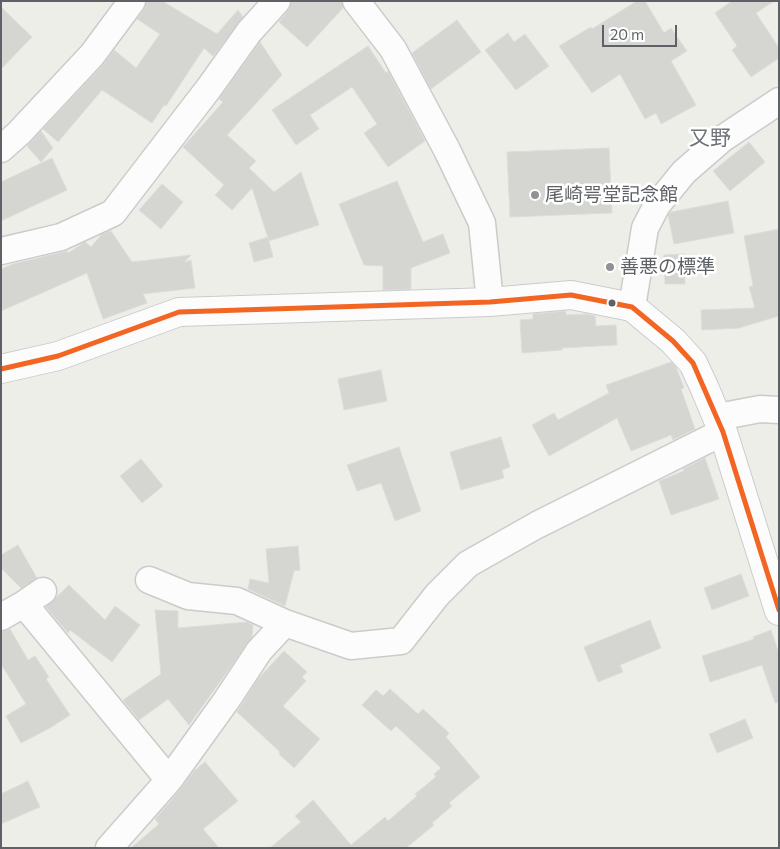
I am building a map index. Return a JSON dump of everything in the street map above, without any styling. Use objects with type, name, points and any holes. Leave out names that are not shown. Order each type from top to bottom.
[{"type":"street","points":[[1,149],[19,133],[92,55],[132,1]]},
{"type":"street","points":[[1,251],[62,237],[114,213],[249,32],[277,1]]},
{"type":"street","points":[[356,1],[393,49],[447,150],[482,223],[490,302]]},
{"type":"street","points":[[632,307],[645,228],[657,205],[684,172],[722,139],[779,101]]},
{"type":"street","points":[[1,369],[58,356],[179,312],[490,302],[571,295],[632,307],[673,341],[692,363],[720,424],[779,611]]},
{"type":"street","points":[[149,580],[188,596],[237,601],[285,623],[351,646],[402,641],[437,595],[468,564],[720,424],[760,409],[779,410]]},
{"type":"street","points":[[1,617],[33,597],[168,780]]},
{"type":"street","points":[[109,848],[168,780],[226,701],[259,651],[285,623]]},
{"type":"building","points":[[147,1],[162,1],[217,34],[238,10],[243,17],[213,56],[204,48],[166,106],[164,105],[152,123],[102,90],[58,142],[43,129],[103,65],[114,50],[136,68],[160,34],[137,19],[144,10]]},
{"type":"building","points":[[292,1],[341,1],[343,8],[307,47],[279,22],[288,11]]},
{"type":"building","points":[[637,1],[645,1],[664,33],[671,28],[687,51],[671,61],[696,105],[661,124],[656,113],[645,119],[620,74],[592,93],[559,46],[591,27],[592,29]]},
{"type":"building","points":[[732,1],[774,1],[756,13],[779,48],[779,58],[751,77],[732,50],[737,46],[715,13]]},
{"type":"building","points":[[1,7],[32,37],[1,69]]},
{"type":"building","points":[[457,20],[481,52],[431,89],[412,53]]},
{"type":"building","points":[[508,33],[514,42],[525,34],[549,66],[516,90],[485,50]]},
{"type":"building","points":[[260,42],[282,75],[227,135],[256,161],[249,168],[274,192],[301,172],[319,225],[269,241],[252,188],[232,210],[215,195],[224,185],[183,147],[223,102],[219,99]]},
{"type":"building","points":[[368,46],[386,73],[388,71],[425,141],[388,167],[364,133],[377,124],[352,87],[310,115],[319,129],[296,145],[272,110]]},
{"type":"building","points":[[41,131],[53,148],[41,162],[27,146]]},
{"type":"building","points":[[749,142],[765,162],[730,191],[713,171]]},
{"type":"building","points":[[609,148],[612,213],[510,217],[507,152]]},
{"type":"building","points":[[52,158],[67,190],[1,221],[1,182]]},
{"type":"building","points":[[397,181],[423,242],[443,234],[450,253],[411,268],[411,289],[383,290],[383,266],[364,265],[339,204]]},
{"type":"building","points":[[162,184],[183,202],[161,229],[139,210]]},
{"type":"building","points":[[728,201],[734,233],[674,244],[668,215],[671,212]]},
{"type":"building","points":[[779,229],[779,316],[739,328],[702,330],[701,310],[755,308],[749,287],[753,286],[744,236]]},
{"type":"building","points":[[111,231],[132,262],[191,255],[184,262],[191,260],[195,288],[143,294],[147,303],[103,319],[87,273],[1,311],[1,269],[13,264],[67,251],[68,253],[85,242],[91,247],[102,234]]},
{"type":"building","points":[[268,237],[273,257],[254,262],[249,243]]},
{"type":"building","points":[[684,254],[685,284],[665,284],[664,255]]},
{"type":"building","points":[[566,311],[566,315],[587,314],[595,316],[596,326],[616,325],[617,345],[562,348],[562,350],[522,353],[520,320],[533,319],[533,314]]},
{"type":"building","points":[[671,362],[676,367],[684,388],[681,389],[695,429],[673,440],[671,435],[631,451],[617,418],[549,456],[532,425],[554,413],[558,420],[609,393],[606,385]]},
{"type":"building","points":[[381,370],[387,401],[344,410],[338,379]]},
{"type":"building","points":[[501,437],[510,467],[502,470],[504,478],[461,490],[450,452]]},
{"type":"building","points":[[399,447],[421,511],[395,521],[381,483],[357,491],[347,465]]},
{"type":"building","points":[[705,458],[719,499],[671,515],[659,481],[684,471],[683,469]]},
{"type":"building","points":[[141,459],[163,486],[142,503],[120,476]]},
{"type":"building","points":[[18,545],[37,578],[21,588],[1,568],[1,555]]},
{"type":"building","points":[[298,546],[300,570],[294,571],[285,606],[248,589],[250,579],[269,583],[266,549]]},
{"type":"building","points":[[741,574],[749,596],[712,610],[704,588]]},
{"type":"building","points":[[69,585],[105,620],[115,606],[140,625],[112,662],[70,630],[68,633],[46,607]]},
{"type":"building","points":[[155,610],[178,611],[178,628],[247,622],[253,625],[252,637],[189,725],[168,699],[139,720],[123,700],[161,674]]},
{"type":"building","points":[[650,620],[661,648],[620,665],[623,672],[598,682],[584,647]]},
{"type":"building","points":[[10,629],[28,660],[35,656],[49,677],[46,679],[70,715],[21,743],[6,716],[26,704],[1,664],[1,632]]},
{"type":"building","points":[[771,630],[779,654],[779,702],[775,703],[762,665],[710,682],[702,656],[754,639],[753,637]]},
{"type":"building","points":[[284,651],[307,672],[302,677],[306,681],[283,706],[320,739],[294,768],[279,754],[280,752],[237,712],[258,679]]},
{"type":"building","points":[[390,689],[418,714],[423,709],[449,733],[446,737],[480,777],[449,803],[452,806],[432,823],[434,825],[406,848],[270,848],[301,822],[295,816],[313,800],[351,845],[385,817],[388,821],[417,796],[415,794],[436,777],[434,774],[441,768],[396,726],[391,731],[362,705],[376,690],[383,696]]},
{"type":"building","points":[[745,719],[753,738],[717,753],[709,734]]},
{"type":"building","points":[[205,762],[238,801],[203,829],[219,848],[131,848],[159,824],[155,819],[194,771]]},
{"type":"building","points":[[28,781],[40,807],[1,824],[1,794]]},
{"type":"transit line","points":[[1,369],[58,356],[179,312],[490,302],[571,295],[632,307],[673,341],[693,363],[723,432],[779,610]]},
{"type":"place","name":"尾崎咢堂記念館","points":[[535,195]]},
{"type":"place","name":"善悪の標準","points":[[610,267]]},
{"type":"district","name":"又野","points":[[710,138]]}]
